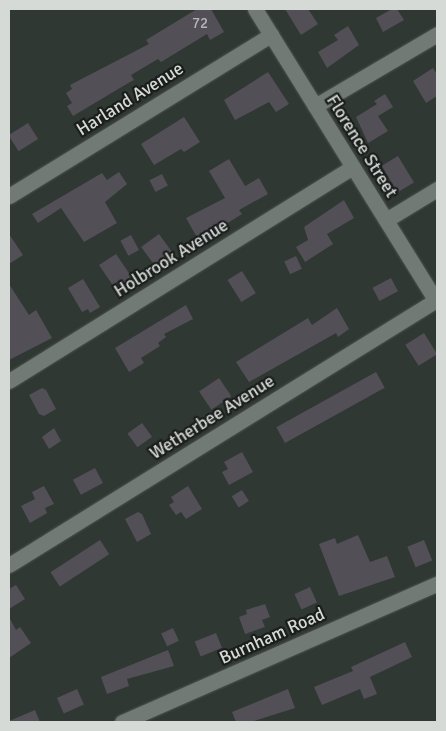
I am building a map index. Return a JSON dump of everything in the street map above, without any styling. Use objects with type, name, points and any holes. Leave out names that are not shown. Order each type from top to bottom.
[{"type":"street","name":"Florence Street","points":[[255,9],[437,301]]},
{"type":"street","points":[[315,106],[437,34]]},
{"type":"street","name":"Harland Avenue","points":[[9,196],[271,35]]},
{"type":"street","name":"Holbrook Avenue","points":[[9,381],[353,167]]},
{"type":"street","points":[[386,220],[437,188]]},
{"type":"street","name":"Wetherbee Avenue","points":[[9,565],[437,301]]},
{"type":"street","name":"Burnham Road","points":[[122,722],[437,584]]},
{"type":"building","points":[[197,9],[211,9],[224,32],[210,40],[207,34],[161,62],[158,59],[131,75],[134,80],[73,116],[67,106],[72,103],[66,93],[72,89],[70,85],[149,44],[146,40]]},
{"type":"building","points":[[285,9],[308,9],[318,24],[301,35]]},
{"type":"building","points":[[392,9],[397,9],[404,20],[383,32],[376,18]]},
{"type":"building","points":[[348,26],[359,45],[327,68],[318,52],[338,40],[334,35]]},
{"type":"building","points":[[433,68],[437,74],[437,96],[426,103],[413,81]]},
{"type":"building","points":[[268,72],[289,104],[276,112],[269,102],[235,120],[224,100]]},
{"type":"building","points":[[385,94],[393,107],[378,116],[388,131],[368,143],[356,117],[377,104],[374,101]]},
{"type":"building","points":[[184,117],[200,142],[184,152],[181,149],[154,165],[141,144]]},
{"type":"building","points":[[28,123],[38,139],[19,151],[9,135]]},
{"type":"building","points":[[398,156],[414,183],[398,192],[382,166]]},
{"type":"building","points":[[229,159],[245,186],[259,178],[268,194],[239,210],[242,214],[199,241],[186,218],[225,198],[209,171]]},
{"type":"building","points":[[119,172],[127,184],[105,202],[117,223],[84,242],[61,208],[38,223],[32,214],[102,173],[107,180]]},
{"type":"building","points":[[162,174],[168,186],[155,192],[150,180]]},
{"type":"building","points":[[344,200],[354,218],[327,234],[333,244],[305,262],[296,247],[308,240],[304,227]]},
{"type":"building","points":[[9,234],[23,255],[9,264]]},
{"type":"building","points":[[159,234],[173,253],[155,266],[141,247]]},
{"type":"building","points":[[131,235],[139,250],[128,256],[120,241]]},
{"type":"building","points":[[116,254],[135,282],[124,289],[122,286],[116,290],[99,265]]},
{"type":"building","points":[[296,256],[302,269],[290,274],[284,261]]},
{"type":"building","points":[[242,271],[256,293],[241,302],[228,280]]},
{"type":"building","points":[[391,278],[398,291],[380,301],[372,288]]},
{"type":"building","points":[[83,279],[100,307],[90,313],[88,309],[82,312],[68,288]]},
{"type":"building","points":[[9,284],[29,315],[36,310],[52,338],[9,360]]},
{"type":"building","points":[[186,305],[193,319],[164,334],[166,337],[158,343],[160,346],[141,358],[144,363],[129,372],[115,348]]},
{"type":"building","points":[[337,308],[349,329],[338,337],[336,333],[249,382],[236,362],[308,318],[312,325]]},
{"type":"building","points":[[424,333],[437,354],[419,366],[405,345]]},
{"type":"building","points":[[376,372],[385,388],[285,443],[276,427]]},
{"type":"building","points":[[219,378],[231,396],[211,410],[199,391]]},
{"type":"building","points":[[42,388],[46,390],[56,409],[44,416],[39,414],[29,395]]},
{"type":"building","points":[[142,423],[152,437],[137,447],[127,434]]},
{"type":"building","points":[[54,428],[61,441],[49,449],[42,437]]},
{"type":"building","points":[[242,452],[253,472],[229,485],[222,472],[228,469],[224,462]]},
{"type":"building","points":[[95,468],[103,483],[81,495],[73,480]]},
{"type":"building","points":[[44,486],[54,504],[45,508],[47,513],[30,523],[21,506],[35,499],[32,492]]},
{"type":"building","points":[[188,486],[202,509],[186,519],[181,512],[176,515],[169,505],[174,502],[171,497]]},
{"type":"building","points":[[242,490],[249,501],[239,507],[232,496]]},
{"type":"building","points":[[138,512],[142,514],[151,534],[137,542],[125,519]]},
{"type":"building","points":[[358,535],[370,562],[387,556],[395,577],[339,596],[319,544],[335,538],[337,544]]},
{"type":"building","points":[[100,540],[109,554],[60,586],[51,572]]},
{"type":"building","points":[[424,540],[432,560],[416,567],[407,547]]},
{"type":"building","points":[[16,585],[25,599],[9,609],[9,589]]},
{"type":"building","points":[[310,587],[317,603],[301,609],[294,594]]},
{"type":"building","points":[[265,604],[270,617],[262,620],[265,627],[245,634],[239,617],[247,614],[246,610]]},
{"type":"building","points":[[9,617],[16,630],[20,627],[31,643],[9,658]]},
{"type":"building","points":[[173,628],[179,641],[167,646],[161,633]]},
{"type":"building","points":[[216,633],[222,648],[201,656],[195,642]]},
{"type":"building","points":[[405,642],[412,657],[370,677],[377,694],[364,699],[360,689],[322,705],[314,687],[353,671],[351,667]]},
{"type":"building","points":[[168,650],[174,666],[127,679],[129,686],[107,694],[101,677]]},
{"type":"building","points":[[77,689],[84,705],[64,713],[57,698]]},
{"type":"building","points":[[288,689],[295,708],[251,722],[236,722],[232,712]]},
{"type":"building","points":[[35,710],[40,722],[9,722],[9,721]]}]
